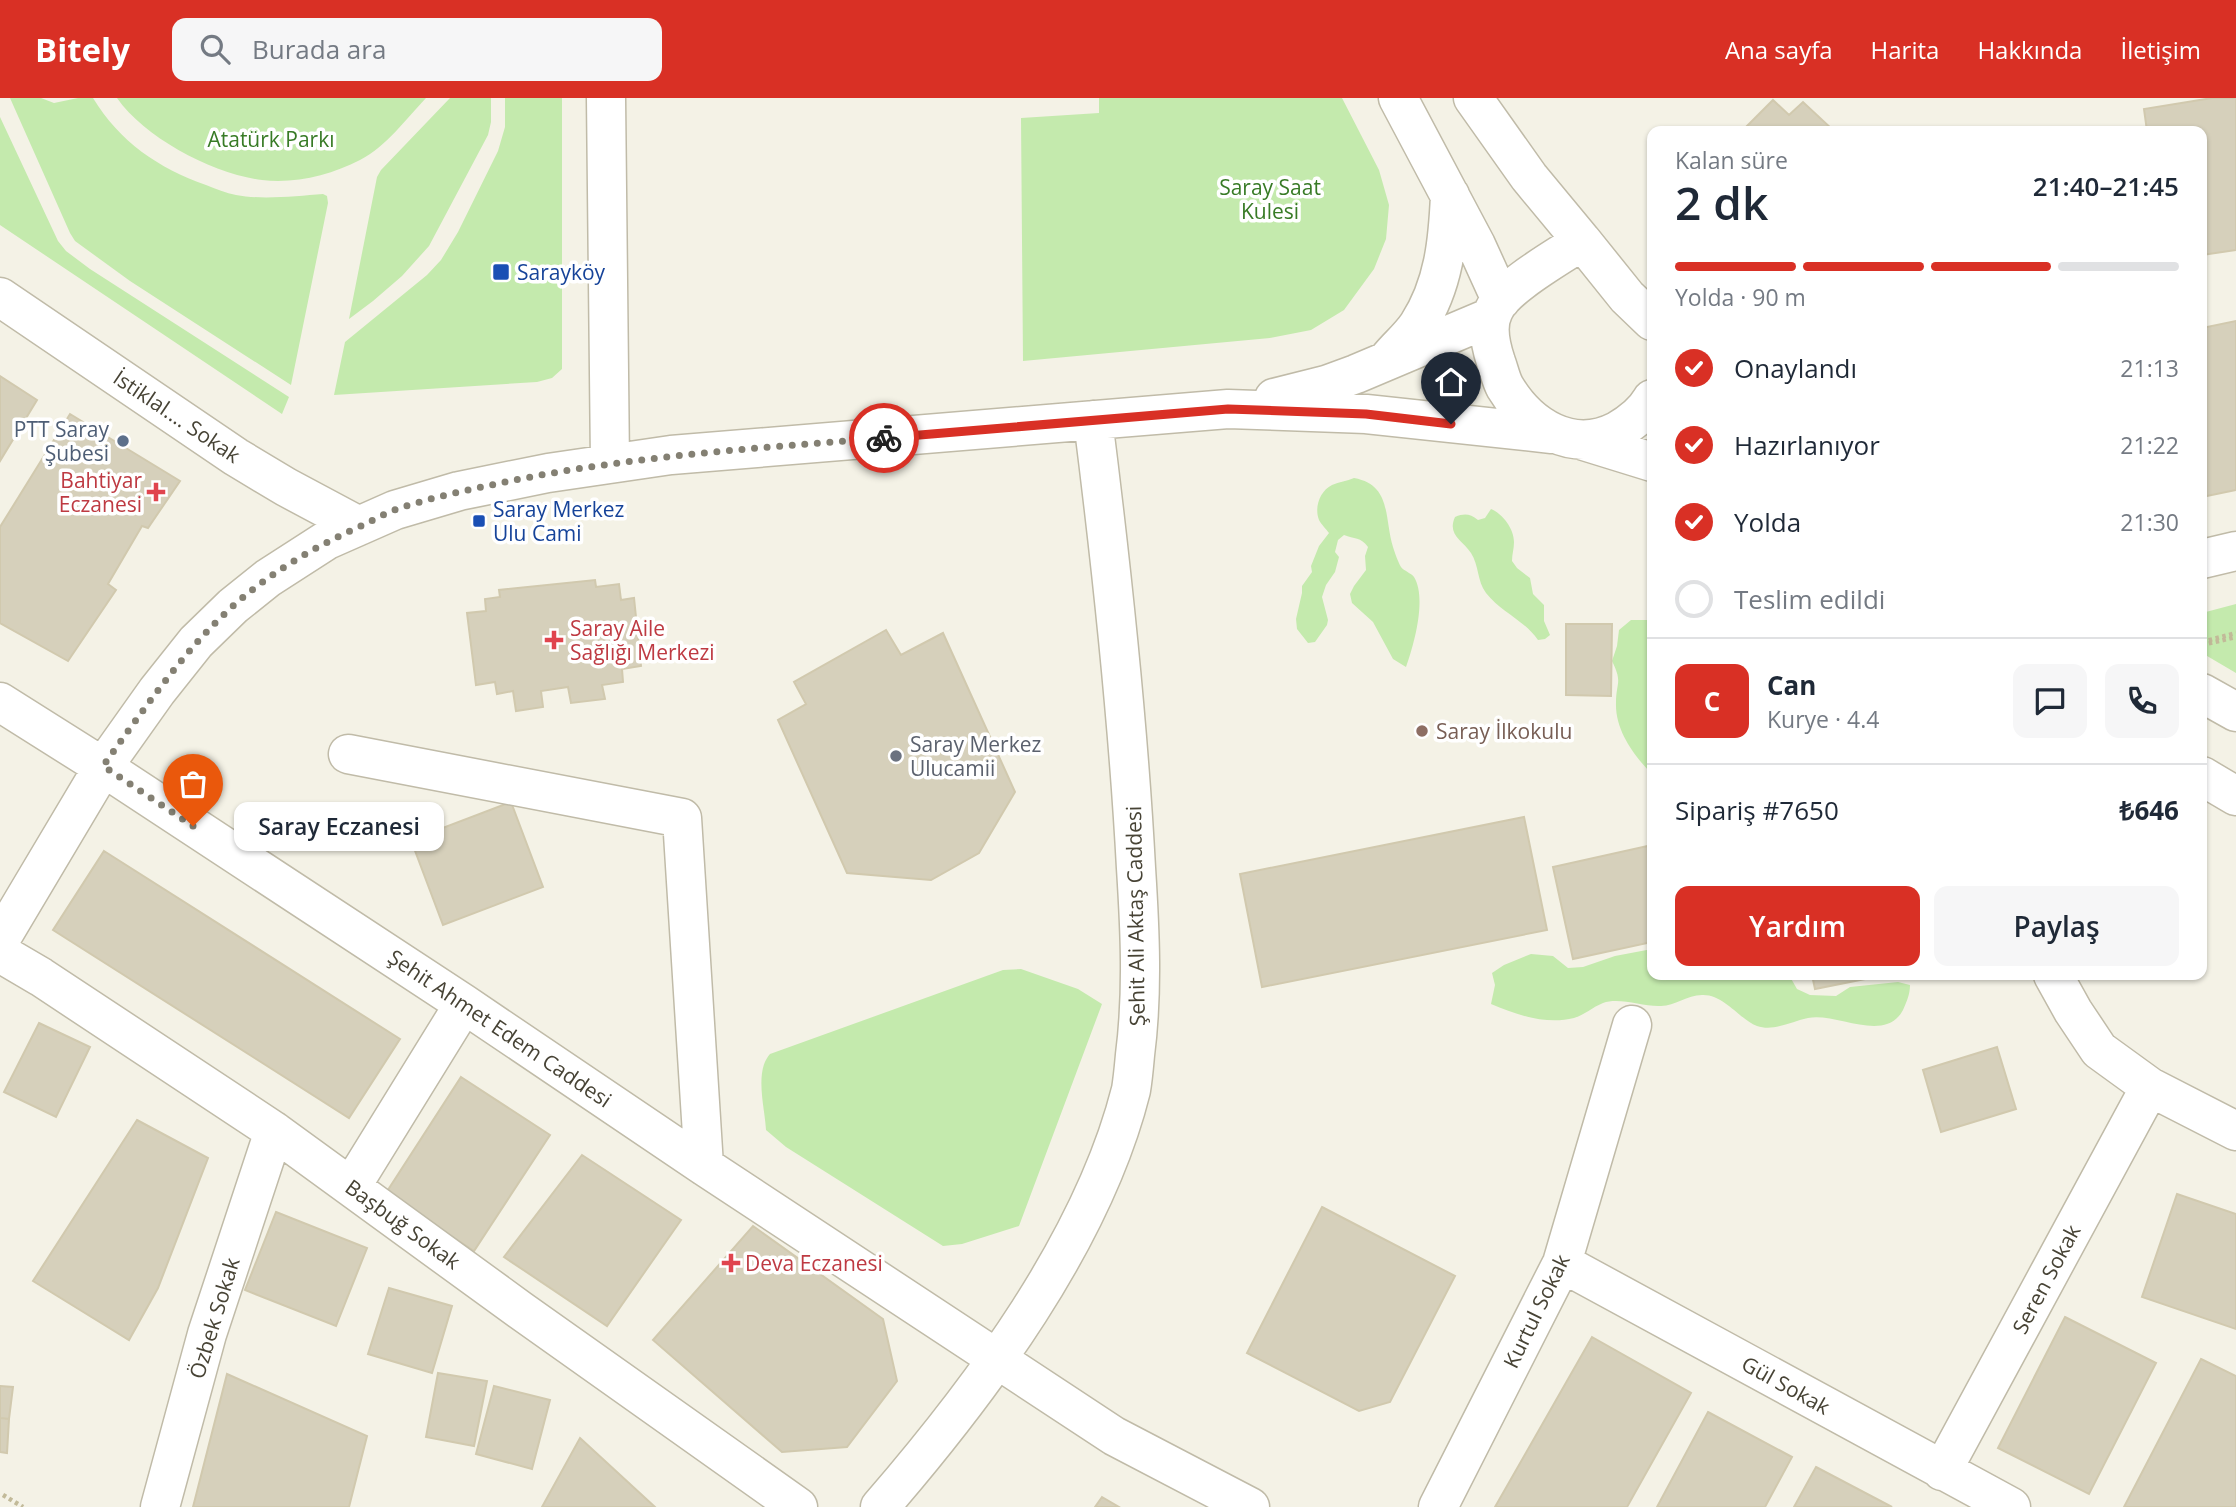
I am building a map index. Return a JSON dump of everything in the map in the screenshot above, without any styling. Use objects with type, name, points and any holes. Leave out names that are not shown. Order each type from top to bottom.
[{"type":"street","points":[[606,98],[611,464]]},
{"type":"street","points":[[1398,98],[1491,275],[1496,308],[1490,345],[1504,386],[1526,414],[1568,437],[1610,434],[1632,422],[1647,405]]},
{"type":"street","points":[[1474,99],[1529,177],[1628,297],[1647,316]]},
{"type":"street","points":[[1383,363],[1416,327],[1428,308],[1441,277],[1448,241],[1450,195]]},
{"type":"street","points":[[1228,409],[1326,385],[1383,363],[1496,308],[1531,275],[1582,241]]},
{"type":"street","name":"İstiklal.... Sokak","points":[[0,297],[236,457],[359,526]]},
{"type":"street","points":[[0,940],[103,766],[196,642],[233,606],[268,578],[315,548],[395,510],[460,491],[548,473],[670,455],[1228,409],[1366,414],[1568,437],[1647,461]]},
{"type":"street","name":"Şehit Ali Aktaş Caddesi","points":[[880,1507],[936,1441],[996,1360],[1043,1288],[1108,1159],[1131,1087],[1140,992],[1132,793],[1116,610],[1093,420]]},
{"type":"street","points":[[2207,558],[2236,551]]},
{"type":"street","points":[[2207,696],[2236,712]]},
{"type":"street","name":"Şehit Ahmet Edem Caddesi","points":[[0,702],[103,766],[1114,1436],[1250,1507]]},
{"type":"street","points":[[348,754],[682,818],[704,1166]]},
{"type":"street","points":[[2207,779],[2236,796]]},
{"type":"street","name":"Başbuğ Sokak","points":[[0,953],[41,977],[274,1131],[798,1507]]},
{"type":"street","points":[[2056,980],[2099,1050],[2150,1087],[2236,1131]]},
{"type":"street","points":[[351,1187],[464,1004]]},
{"type":"street","name":"Kurtul Sokak","points":[[1438,1507],[1562,1263],[1632,1025]]},
{"type":"street","name":"Seren Sokak","points":[[1942,1471],[2150,1087]]},
{"type":"street","name":"Özbek Sokak","points":[[160,1507],[207,1334],[274,1131]]},
{"type":"street","name":"Gül Sokak","points":[[1562,1263],[2011,1507]]},
{"type":"path","points":[[2207,643],[2236,635]]},
{"type":"path","points":[[3,1495],[23,1507]]},
{"type":"green space","points":[[10,98],[41,98],[54,103],[93,98],[115,128],[156,162],[225,192],[257,197],[327,196],[328,203],[291,385],[130,281],[75,241]]},
{"type":"green space","name":"Atatürk Parkı","points":[[117,98],[426,98],[387,140],[360,160],[312,177],[274,181],[223,170],[182,152],[145,127]]},
{"type":"green space","points":[[450,98],[491,98],[488,135],[429,246],[402,276],[349,319],[377,177]]},
{"type":"green space","points":[[505,98],[562,98],[562,369],[552,378],[537,382],[334,395],[345,342],[427,275],[441,260],[458,232],[498,151],[505,127]]},
{"type":"green space","name":"Saray Saat Kulesi","points":[[1099,98],[1342,98],[1379,170],[1389,205],[1386,239],[1374,269],[1344,310],[1311,330],[1270,338],[1023,361],[1021,118],[1099,113]]},
{"type":"green space","points":[[0,117],[58,241],[66,251],[289,397],[282,414],[0,225]]},
{"type":"green space","points":[[1354,478],[1366,482],[1381,495],[1398,560],[1402,568],[1414,577],[1418,586],[1418,622],[1406,667],[1393,659],[1373,622],[1352,603],[1350,594],[1366,570],[1365,556],[1368,547],[1363,541],[1344,535],[1338,540],[1335,552],[1339,557],[1335,572],[1322,597],[1327,625],[1315,642],[1308,643],[1297,629],[1296,619],[1302,586],[1312,572],[1311,566],[1319,546],[1329,533],[1319,520],[1319,500],[1324,491],[1332,485]]},
{"type":"green space","points":[[1491,509],[1500,514],[1510,527],[1514,537],[1512,561],[1530,578],[1533,594],[1544,605],[1544,621],[1550,635],[1545,639],[1538,640],[1486,593],[1474,558],[1454,533],[1455,517],[1467,515],[1478,520],[1485,518]]},
{"type":"green space","points":[[2236,604],[2236,673],[2207,656],[2207,612]]},
{"type":"green space","points":[[1631,620],[1647,620],[1647,768],[1627,742],[1619,723],[1616,696],[1618,678],[1612,661],[1619,630]]},
{"type":"green space","points":[[1647,950],[1647,980],[1792,980],[1797,989],[1810,995],[1836,996],[1850,987],[1898,982],[1910,985],[1907,1001],[1895,1020],[1872,1026],[1819,1017],[1763,1028],[1750,1023],[1717,998],[1702,995],[1661,1006],[1610,1001],[1574,1018],[1563,1020],[1542,1020],[1491,1004],[1495,985],[1492,973],[1531,954],[1553,956],[1568,968],[1583,967],[1615,956]]},
{"type":"green space","points":[[1021,969],[1078,989],[1102,1004],[1019,1226],[962,1244],[943,1246],[786,1147],[766,1130],[761,1080],[762,1070],[770,1054],[1003,970]]},
{"type":"building","points":[[2212,98],[2236,98],[2236,250],[2207,254],[2207,126],[2146,126],[2144,109]]},
{"type":"building","points":[[1773,100],[1789,115],[1803,102],[1829,126],[1747,126]]},
{"type":"building","points":[[2236,321],[2236,490],[2207,496],[2207,327]]},
{"type":"building","points":[[0,376],[37,400],[0,461]]},
{"type":"building","points":[[70,414],[180,481],[148,528],[142,526],[108,584],[116,590],[68,661],[0,623],[0,527]]},
{"type":"building","name":"Saray Aile Sağlığı Merkezi","points":[[595,580],[596,587],[619,584],[621,600],[634,598],[641,666],[622,669],[623,682],[602,685],[605,699],[571,703],[568,687],[541,691],[543,707],[516,711],[513,691],[497,694],[495,682],[476,685],[467,613],[486,611],[485,599],[500,597],[499,590]]},
{"type":"building","points":[[1566,624],[1612,624],[1611,696],[1566,695]]},
{"type":"building","name":"Saray Merkez Ulucamii","points":[[886,630],[901,655],[943,633],[1015,792],[979,853],[931,880],[847,873],[778,720],[806,704],[794,682]]},
{"type":"building","points":[[511,802],[543,887],[443,925],[411,840]]},
{"type":"building","points":[[1524,817],[1547,930],[1262,987],[1240,874]]},
{"type":"building","points":[[1647,846],[1647,943],[1573,959],[1553,867]]},
{"type":"building","points":[[104,851],[400,1039],[349,1118],[53,930]]},
{"type":"building","points":[[1813,980],[1860,980],[1815,989]]},
{"type":"building","points":[[39,1023],[90,1047],[56,1117],[4,1092]]},
{"type":"building","points":[[1997,1047],[2016,1109],[1941,1132],[1923,1070]]},
{"type":"building","points":[[461,1077],[550,1135],[474,1251],[386,1193]]},
{"type":"building","points":[[137,1120],[208,1158],[158,1288],[129,1340],[33,1281]]},
{"type":"building","points":[[582,1155],[681,1220],[607,1326],[504,1257]]},
{"type":"building","points":[[2177,1194],[2236,1214],[2236,1329],[2142,1297]]},
{"type":"building","points":[[1322,1207],[1455,1276],[1390,1402],[1359,1411],[1247,1353]]},
{"type":"building","points":[[276,1212],[367,1248],[336,1326],[245,1290]]},
{"type":"building","points":[[753,1226],[883,1319],[897,1381],[847,1447],[782,1452],[653,1340]]},
{"type":"building","points":[[389,1288],[452,1306],[432,1373],[368,1354]]},
{"type":"building","points":[[2065,1317],[2156,1363],[2089,1494],[1998,1448]]},
{"type":"building","points":[[1592,1337],[1691,1393],[1627,1507],[1495,1507]]},
{"type":"building","points":[[2201,1359],[2236,1376],[2236,1507],[2124,1507]]},
{"type":"building","points":[[438,1373],[487,1381],[474,1446],[426,1437]]},
{"type":"building","points":[[227,1374],[367,1436],[349,1507],[193,1507]]},
{"type":"building","points":[[0,1386],[13,1387],[9,1419],[0,1418]]},
{"type":"building","points":[[494,1386],[550,1400],[532,1469],[476,1454]]},
{"type":"building","points":[[1708,1412],[1792,1457],[1765,1507],[1657,1507]]},
{"type":"building","points":[[0,1418],[9,1419],[7,1453],[0,1452]]},
{"type":"building","points":[[580,1438],[655,1507],[542,1507]]},
{"type":"building","points":[[1816,1467],[1892,1507],[1794,1507]]},
{"type":"building","points":[[1102,1497],[1119,1507],[1095,1507]]},
{"type":"way so far","points":[[193,826],[103,766],[196,642],[233,606],[268,578],[327,541],[395,510],[460,491],[548,473],[670,455],[884,438]]},
{"type":"place","name":"Sarayköy","points":[[501,272]]},
{"type":"place","name":"PTT Saray Şubesi","points":[[123,441]]},
{"type":"place","name":"Bahtiyar Eczanesi","points":[[156,492]]},
{"type":"place","name":"Saray Merkez Ulu Cami","points":[[479,521]]},
{"type":"place","name":"Saray Aile Sağlığı Merkezi","points":[[554,640]]},
{"type":"place","name":"Saray İlkokulu","points":[[1422,731]]},
{"type":"place","name":"Saray Merkez Ulucamii","points":[[896,756]]},
{"type":"place","name":"Saray Eczanesi","points":[[193,826]]},
{"type":"place","name":"Deva Eczanesi","points":[[731,1263]]},
{"type":"route","points":[[884,438],[1228,409],[1366,414],[1451,424]]}]
